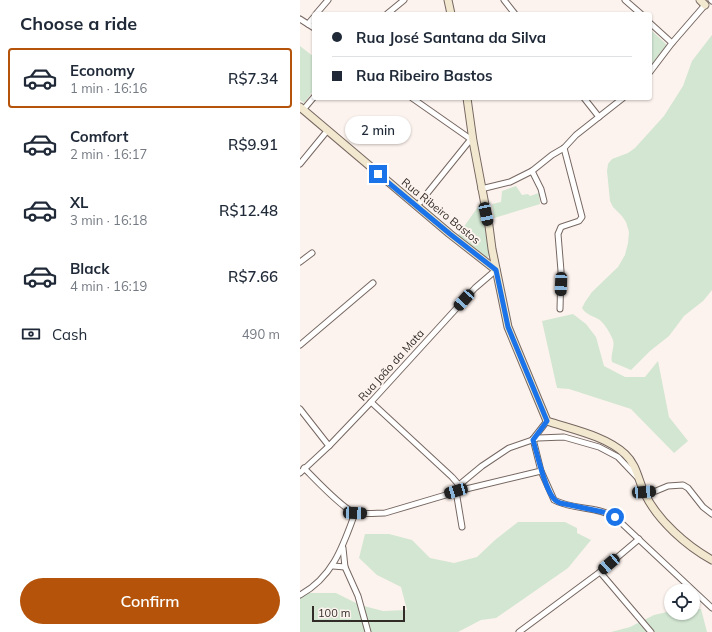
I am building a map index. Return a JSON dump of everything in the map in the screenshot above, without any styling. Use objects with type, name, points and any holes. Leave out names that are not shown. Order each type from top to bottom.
[{"type":"main road","points":[[448,0],[451,12]]},
{"type":"main road","points":[[467,100],[472,140],[508,327],[547,421],[590,435],[617,447],[630,459],[636,468],[644,492],[661,519],[694,548],[712,560]]},
{"type":"main road","name":"Rua Ribeiro Bastos","points":[[302,109],[416,206],[496,270]]},
{"type":"street","points":[[318,12],[328,0]]},
{"type":"street","points":[[389,12],[404,0]]},
{"type":"street","points":[[504,0],[513,12]]},
{"type":"street","points":[[629,1],[639,12]]},
{"type":"street","points":[[652,69],[703,2]]},
{"type":"street","points":[[300,18],[312,27]]},
{"type":"street","points":[[308,24],[312,19]]},
{"type":"street","points":[[652,25],[672,43]]},
{"type":"street","points":[[302,109],[312,99]]},
{"type":"street","points":[[415,100],[472,140],[416,206]]},
{"type":"street","points":[[586,100],[599,116]]},
{"type":"street","points":[[481,189],[510,182],[532,171],[552,155],[564,148],[576,135],[620,100]]},
{"type":"street","points":[[300,164],[327,131]]},
{"type":"street","points":[[560,309],[561,271],[558,234],[561,227],[579,221],[582,218],[564,148]]},
{"type":"street","points":[[532,171],[541,190],[544,201]]},
{"type":"street","points":[[300,262],[312,253]]},
{"type":"street","name":"Rua João da Mata","points":[[300,473],[329,446],[371,402],[475,288],[496,270]]},
{"type":"street","points":[[300,345],[373,283]]},
{"type":"street","points":[[371,402],[459,485]]},
{"type":"street","points":[[300,409],[329,446]]},
{"type":"street","points":[[533,440],[547,421]]},
{"type":"street","points":[[462,527],[456,491],[459,485],[482,466],[509,448],[533,440],[551,437],[564,437],[599,448],[613,454],[622,461],[639,480]]},
{"type":"street","points":[[533,440],[541,471],[554,500],[609,514],[623,524],[712,608]]},
{"type":"street","points":[[304,468],[336,498],[355,513],[385,513],[456,491],[541,471]]},
{"type":"street","points":[[644,492],[656,491],[668,486],[683,485],[688,488],[703,507],[712,514]]},
{"type":"street","points":[[300,595],[325,576],[333,566],[343,547],[355,513]]},
{"type":"street","points":[[519,632],[600,572],[639,539]]},
{"type":"street","points":[[343,547],[345,567],[358,596],[368,632]]},
{"type":"street","points":[[333,566],[345,567]]},
{"type":"street","points":[[600,572],[651,632]]},
{"type":"green space","points":[[652,31],[666,44],[667,48],[652,65]]},
{"type":"green space","points":[[712,35],[712,290],[703,301],[684,316],[669,336],[650,351],[631,370],[612,362],[613,340],[609,332],[599,319],[586,313],[582,308],[592,292],[618,267],[625,255],[628,243],[629,232],[626,222],[613,207],[610,201],[607,171],[608,164],[612,159],[628,153],[635,148],[664,116],[683,86],[692,61]]},
{"type":"green space","points":[[300,46],[312,55],[312,93],[304,103],[300,100]]},
{"type":"green space","points":[[516,186],[522,195],[528,194],[530,196],[539,193],[540,204],[494,218],[492,204],[501,202],[502,191]]},
{"type":"green space","points":[[480,204],[490,254],[488,257],[482,257],[458,235]]},
{"type":"green space","points":[[573,314],[586,324],[596,337],[604,366],[625,377],[645,377],[658,361],[669,417],[688,441],[674,453],[631,409],[569,389],[557,388],[542,321]]},
{"type":"green space","points":[[518,522],[565,522],[577,528],[577,533],[591,540],[568,568],[496,618],[481,620],[458,632],[300,632],[300,597],[307,593],[336,593],[360,605],[383,611],[407,610],[401,587],[377,575],[359,558],[365,534],[389,534],[412,540],[430,558],[454,563],[477,557],[495,540]]},
{"type":"green space","points":[[701,609],[707,632],[611,632],[630,627],[654,615],[664,613],[664,620],[700,620]]},
{"type":"route","points":[[378,174],[496,270],[508,327],[547,421],[533,440],[541,471],[548,488],[554,500],[560,503],[603,512],[615,517]]}]
